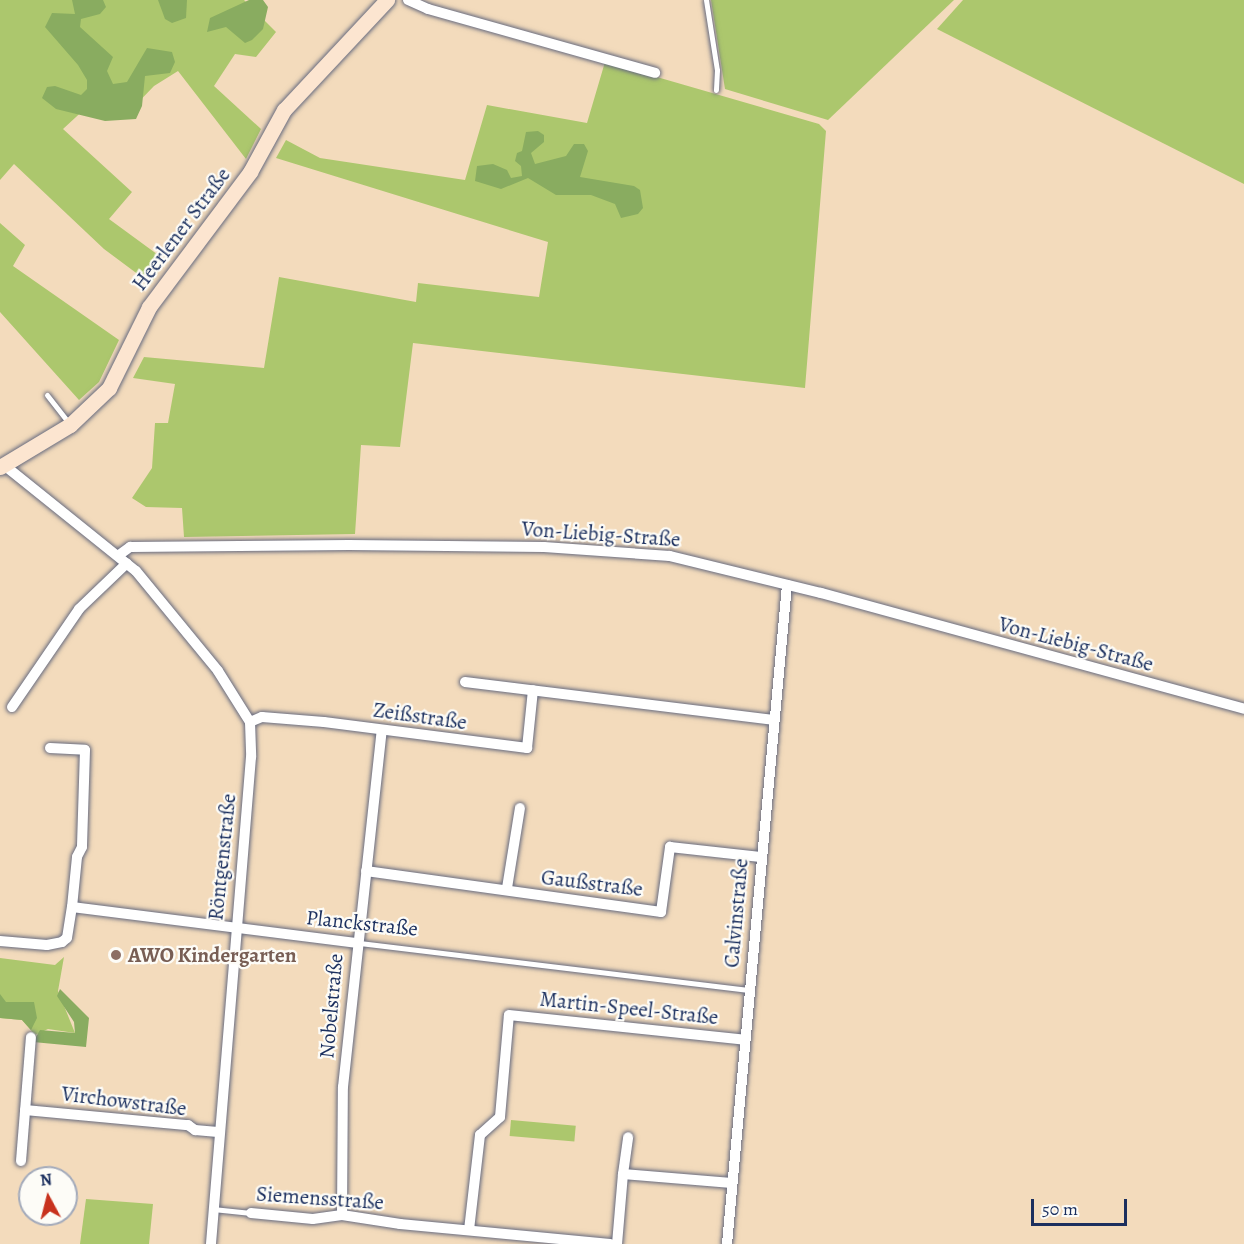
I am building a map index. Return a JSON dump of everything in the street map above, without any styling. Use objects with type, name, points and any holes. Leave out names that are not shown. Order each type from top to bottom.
[{"type":"main road","name":"Heerlener Straße","points":[[1,465],[70,425],[109,388],[148,307],[245,178],[284,110],[387,0]]},
{"type":"street","points":[[408,0],[428,9],[655,73]]},
{"type":"street","points":[[1,465],[68,519],[123,559],[218,671],[250,722]]},
{"type":"street","name":"Von-Liebig-Straße","points":[[123,559],[130,547],[575,548],[670,556],[787,585],[1244,709]]},
{"type":"street","points":[[12,707],[79,609],[123,559]]},
{"type":"street","name":"Calvinstraße","points":[[727,1244],[760,857],[787,585]]},
{"type":"street","name":"Zeißstraße","points":[[465,682],[774,720]]},
{"type":"street","name":"Zeißstraße","points":[[250,722],[262,717],[527,748],[533,690]]},
{"type":"street","name":"Röntgenstraße","points":[[211,1244],[218,1132],[251,757],[250,722]]},
{"type":"street","name":"Nobelstraße","points":[[342,1215],[343,1087],[356,943],[382,730]]},
{"type":"street","points":[[0,941],[47,945],[62,942],[67,938],[77,857],[82,847],[85,750],[50,748]]},
{"type":"street","points":[[507,888],[520,808]]},
{"type":"street","name":"Gaußstraße","points":[[366,871],[507,888],[540,897],[662,912],[670,846],[760,857]]},
{"type":"street","name":"Planckstraße","points":[[72,907],[356,943]]},
{"type":"street","name":"Martin-Speel-Straße","points":[[470,1230],[480,1135],[500,1117],[509,1015],[745,1040]]},
{"type":"street","points":[[21,1161],[31,1037]]},
{"type":"street","name":"Virchowstraße","points":[[25,1110],[189,1125],[195,1130],[218,1132]]},
{"type":"street","points":[[617,1244],[628,1137]]},
{"type":"street","points":[[623,1174],[732,1184]]},
{"type":"street","name":"Siemensstraße","points":[[250,1213],[314,1219],[342,1215],[425,1226],[610,1244]]},
{"type":"lane","points":[[706,0],[717,70],[716,90]]},
{"type":"lane","points":[[47,395],[70,425]]},
{"type":"lane","name":"Planckstraße","points":[[356,943],[748,990]]},
{"type":"lane","name":"Siemensstraße","points":[[213,1209],[250,1213]]},
{"type":"green space","points":[[0,0],[244,0],[276,32],[256,57],[235,54],[214,86],[261,129],[246,159],[178,71],[154,86],[127,114],[102,93],[63,129],[132,192],[109,219],[165,260],[151,284],[104,249],[14,164],[0,180]]},
{"type":"green space","points":[[72,0],[103,0],[106,7],[100,14],[81,19],[80,27],[113,57],[107,71],[113,84],[127,82],[147,48],[172,52],[175,62],[170,73],[145,76],[142,106],[136,119],[105,121],[56,109],[42,98],[47,87],[55,86],[81,95],[87,89],[87,80],[78,65],[45,27],[52,13],[75,14]]},
{"type":"green space","points":[[158,0],[187,0],[186,18],[172,23],[165,19]]},
{"type":"green space","points":[[249,0],[263,0],[268,7],[263,29],[252,40],[245,43],[226,27],[207,32],[210,18]]},
{"type":"green space","points":[[711,0],[954,0],[828,120],[725,89]]},
{"type":"green space","points":[[963,0],[1244,0],[1244,184],[937,29]]},
{"type":"green space","points":[[605,62],[819,124],[826,131],[805,388],[413,343],[400,447],[361,445],[355,534],[184,537],[182,508],[146,507],[132,498],[152,468],[155,423],[168,423],[175,384],[133,378],[144,357],[264,368],[279,277],[416,302],[418,283],[539,297],[548,242],[276,158],[286,140],[320,158],[465,180],[487,105],[587,123]]},
{"type":"green space","points":[[538,131],[544,135],[544,142],[531,153],[535,164],[566,156],[574,144],[584,144],[588,151],[580,177],[634,186],[640,190],[643,208],[638,214],[621,218],[615,204],[591,195],[556,195],[528,178],[501,189],[475,181],[477,166],[493,164],[507,170],[511,178],[522,176],[521,166],[515,161],[517,153],[522,151],[526,132]]},
{"type":"green space","points":[[0,223],[25,245],[13,266],[119,340],[99,382],[79,400],[0,312]]},
{"type":"green space","points":[[64,957],[58,991],[75,1033],[48,1029],[35,1035],[22,1020],[0,1018],[0,958],[55,965]]},
{"type":"green space","points":[[60,989],[89,1018],[86,1047],[33,1042],[40,1030],[75,1033],[74,1022],[57,996]]},
{"type":"green space","points":[[0,994],[6,1002],[34,1002],[37,1018],[31,1030],[22,1020],[0,1018]]},
{"type":"green space","points":[[511,1120],[576,1126],[574,1142],[510,1136]]},
{"type":"green space","points":[[86,1199],[153,1204],[149,1244],[80,1244]]},
{"type":"place","name":"AWO Kindergarten","points":[[116,955]]}]
